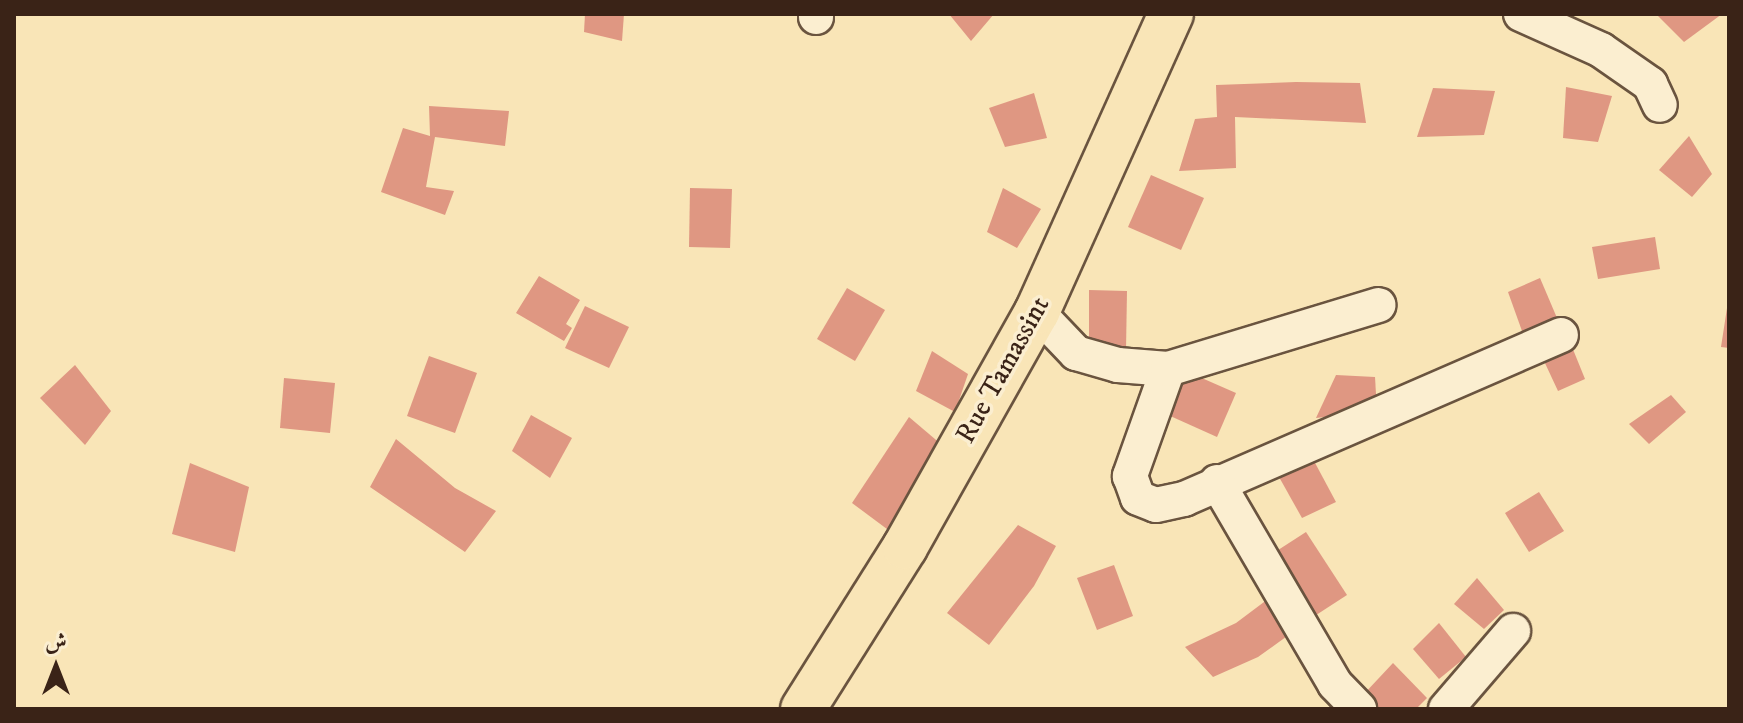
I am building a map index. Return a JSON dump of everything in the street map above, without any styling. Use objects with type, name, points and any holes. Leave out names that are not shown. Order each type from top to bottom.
[{"type":"main road","name":"Rue Tamassint","points":[[803,709],[905,547],[1037,312],[1171,14]]},
{"type":"street","points":[[1521,14],[1601,50],[1650,84],[1660,105]]},
{"type":"street","points":[[1037,312],[1076,353],[1118,365],[1168,369],[1379,305]]},
{"type":"street","points":[[1168,369],[1130,476],[1138,498],[1156,505],[1184,499],[1217,482],[1561,335]]},
{"type":"street","points":[[1217,482],[1335,684],[1359,709]]},
{"type":"street","points":[[1446,709],[1513,631]]},
{"type":"building","points":[[585,14],[624,14],[622,41],[584,32]]},
{"type":"building","points":[[949,14],[994,14],[971,41]]},
{"type":"building","points":[[1656,14],[1722,14],[1684,42]]},
{"type":"building","points":[[1360,83],[1366,123],[1235,117],[1236,168],[1179,171],[1195,119],[1217,117],[1216,85]]},
{"type":"building","points":[[1566,87],[1612,96],[1598,142],[1563,138]]},
{"type":"building","points":[[1433,88],[1495,91],[1484,135],[1417,137]]},
{"type":"building","points":[[1034,93],[1047,138],[1005,147],[989,108]]},
{"type":"building","points":[[429,106],[509,111],[505,146],[435,137],[426,187],[454,191],[445,215],[381,192],[403,128],[430,136]]},
{"type":"building","points":[[1689,136],[1712,174],[1692,197],[1659,170]]},
{"type":"building","points":[[1151,175],[1204,198],[1181,250],[1128,227]]},
{"type":"building","points":[[690,188],[732,189],[730,248],[689,247]]},
{"type":"building","points":[[1003,188],[1041,209],[1017,248],[987,232]]},
{"type":"building","points":[[1655,237],[1660,269],[1598,279],[1592,247]]},
{"type":"building","points":[[539,276],[580,300],[566,324],[572,328],[564,341],[516,313]]},
{"type":"building","points":[[1540,278],[1560,325],[1522,331],[1508,292]]},
{"type":"building","points":[[847,288],[885,310],[855,361],[817,339]]},
{"type":"building","points":[[1089,290],[1127,291],[1126,350],[1089,349]]},
{"type":"building","points":[[585,306],[629,327],[609,368],[565,348]]},
{"type":"building","points":[[1729,308],[1729,348],[1721,347]]},
{"type":"building","points":[[1572,347],[1585,379],[1558,391],[1544,361]]},
{"type":"building","points":[[932,351],[968,374],[955,412],[916,391]]},
{"type":"building","points":[[429,356],[477,373],[455,433],[407,416]]},
{"type":"building","points":[[75,365],[111,411],[85,445],[40,398]]},
{"type":"building","points":[[1188,372],[1236,393],[1217,437],[1168,415]]},
{"type":"building","points":[[1336,375],[1375,377],[1377,411],[1316,418]]},
{"type":"building","points":[[284,378],[335,383],[330,433],[280,428]]},
{"type":"building","points":[[1671,395],[1686,412],[1649,444],[1629,424]]},
{"type":"building","points":[[531,415],[572,438],[550,478],[512,451]]},
{"type":"building","points":[[909,417],[942,445],[891,532],[852,503]]},
{"type":"building","points":[[396,439],[455,488],[496,511],[465,552],[370,487]]},
{"type":"building","points":[[1314,461],[1336,502],[1302,518],[1279,477]]},
{"type":"building","points":[[190,463],[249,487],[235,552],[172,534]]},
{"type":"building","points":[[1539,492],[1564,531],[1529,552],[1505,513]]},
{"type":"building","points":[[1018,525],[1056,546],[1034,586],[989,645],[947,613]]},
{"type":"building","points":[[1306,532],[1347,595],[1310,619],[1269,556]]},
{"type":"building","points":[[1114,565],[1133,616],[1097,630],[1077,578]]},
{"type":"building","points":[[1477,578],[1504,610],[1484,629],[1454,604]]},
{"type":"building","points":[[1272,596],[1290,634],[1258,657],[1213,677],[1185,647],[1236,623]]},
{"type":"building","points":[[1439,623],[1466,657],[1439,679],[1413,649]]},
{"type":"building","points":[[1393,663],[1427,698],[1416,709],[1376,709],[1363,695]]}]
